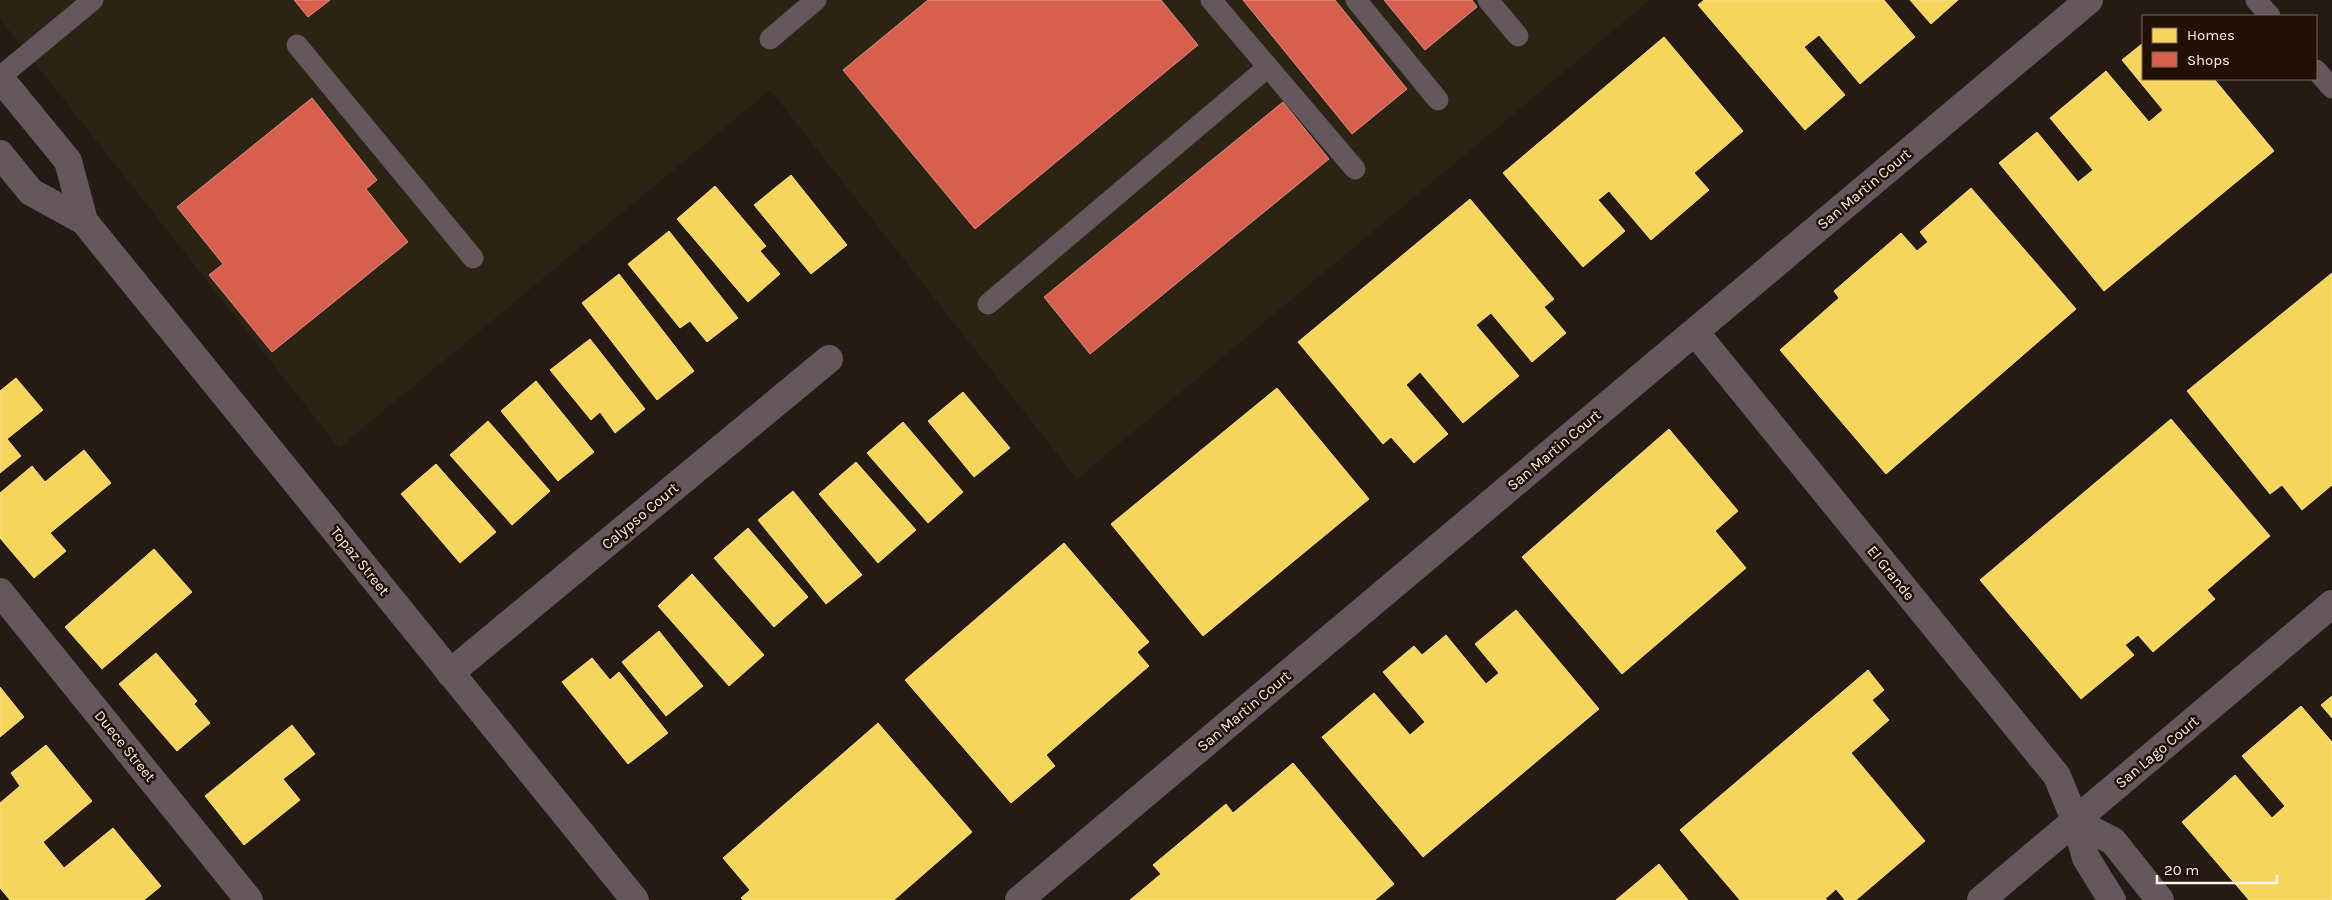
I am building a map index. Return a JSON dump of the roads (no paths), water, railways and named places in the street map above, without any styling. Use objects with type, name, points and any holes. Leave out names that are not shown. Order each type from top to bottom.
[{"type":"street","name":"San Martin Court","points":[[1019,900],[2089,0]]},
{"type":"street","name":"Topaz Street","points":[[0,78],[68,160],[84,221]]},
{"type":"street","name":"Topaz Street","points":[[0,154],[30,192],[84,221],[635,900]]},
{"type":"street","name":"El Grande","points":[[1695,332],[2057,776],[2076,822],[2086,858],[2112,900]]},
{"type":"street","name":"Calypso Court","points":[[450,673],[829,359]]},
{"type":"street","name":"Duece Street","points":[[0,592],[249,900]]},
{"type":"street","name":"San Lago Court","points":[[1981,900],[2076,822],[2332,604]]},
{"type":"street","points":[[2076,822],[2112,841],[2160,900]]},
{"type":"lane","points":[[0,78],[93,0]]},
{"type":"lane","points":[[770,39],[816,0]]},
{"type":"lane","points":[[1211,0],[1355,169]]},
{"type":"lane","points":[[1356,0],[1438,100]]},
{"type":"lane","points":[[1488,0],[1518,36]]},
{"type":"lane","points":[[2256,0],[2269,15]]},
{"type":"lane","points":[[298,45],[474,258]]},
{"type":"lane","points":[[988,304],[1268,68]]},
{"type":"lane","points":[[2317,71],[2332,88]]}]
